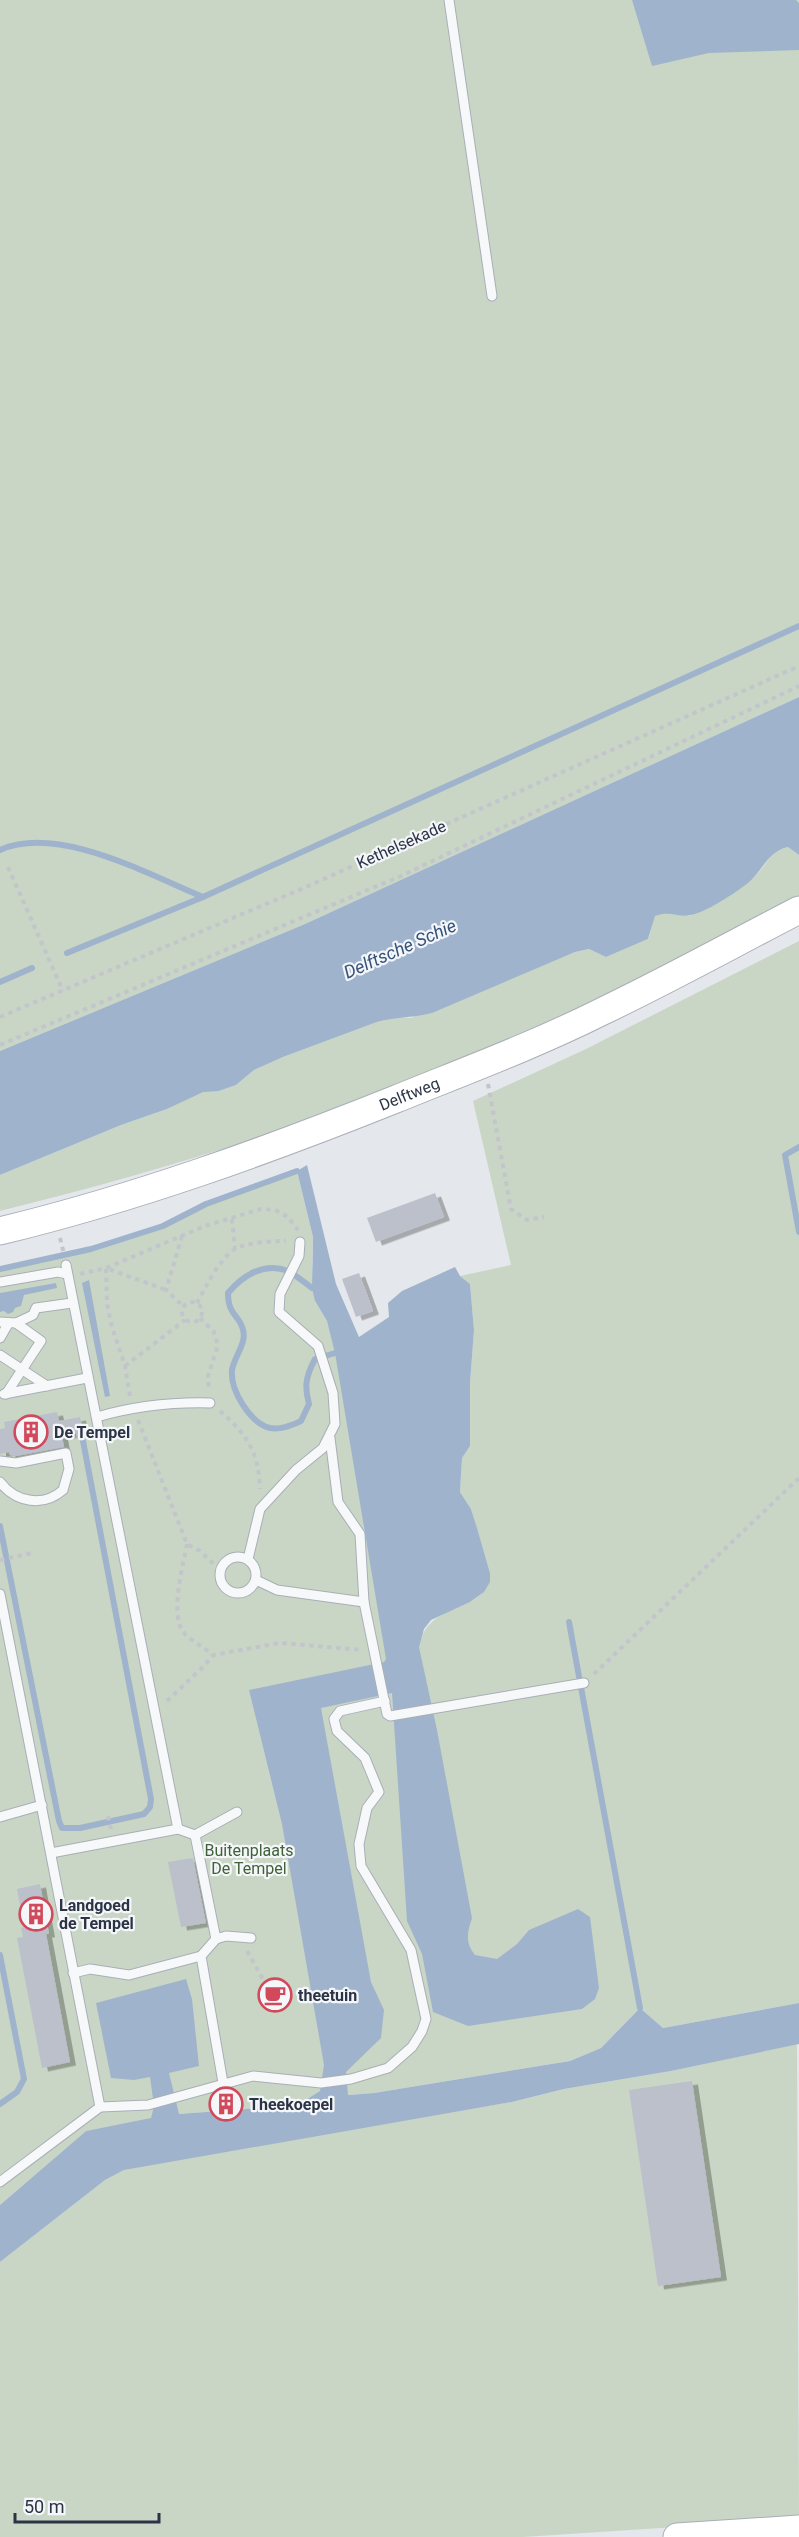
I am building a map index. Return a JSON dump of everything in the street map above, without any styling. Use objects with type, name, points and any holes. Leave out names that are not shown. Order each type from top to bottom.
[{"type":"street","name":"Delftweg","points":[[0,1231],[130,1196],[202,1173],[458,1074],[600,1012],[799,910]]},
{"type":"street","points":[[677,2537],[799,2529]]},
{"type":"lane","points":[[449,0],[492,296]]},
{"type":"lane","points":[[248,1559],[260,1509],[296,1470],[323,1448],[335,1424],[333,1393],[326,1364],[318,1346],[279,1312],[280,1294],[299,1256],[300,1242]]},
{"type":"lane","points":[[0,1282],[66,1269],[178,1829]]},
{"type":"lane","points":[[0,1338],[8,1323],[33,1315],[36,1308],[72,1303]]},
{"type":"lane","points":[[3,1394],[41,1341],[8,1323]]},
{"type":"lane","points":[[0,1355],[47,1386]]},
{"type":"lane","points":[[3,1394],[87,1378]]},
{"type":"lane","points":[[97,1417],[132,1407],[182,1402],[210,1403]]},
{"type":"lane","points":[[330,1438],[338,1502],[360,1534],[364,1602],[387,1714],[390,1716],[584,1683]]},
{"type":"lane","points":[[0,1461],[16,1463],[66,1453],[69,1469],[68,1480],[63,1490],[47,1501],[38,1502],[18,1497],[0,1482]]},
{"type":"lane","points":[[233,1558],[248,1559],[254,1564],[258,1574],[256,1580],[242,1593],[234,1594],[225,1589],[219,1581],[219,1569],[233,1558]]},
{"type":"lane","points":[[256,1580],[277,1590],[364,1602]]},
{"type":"lane","points":[[0,1594],[100,2107]]},
{"type":"lane","points":[[0,2182],[100,2107],[148,2105],[253,2076],[321,2083],[351,2079],[388,2068],[412,2047],[426,2019],[411,1950],[361,1866],[359,1844],[367,1808],[379,1792],[365,1758],[337,1731],[333,1719],[340,1711],[384,1698]]},
{"type":"lane","points":[[0,1817],[42,1805]]},
{"type":"lane","points":[[51,1853],[178,1829],[195,1835],[237,1812]]},
{"type":"lane","points":[[195,1835],[216,1939]]},
{"type":"lane","points":[[74,1973],[90,1969],[129,1975],[201,1956],[216,1939],[251,1938]]},
{"type":"lane","points":[[201,1956],[226,2100]]},
{"type":"path","name":"Kethelsekade","points":[[0,1017],[306,887],[799,666]]},
{"type":"path","points":[[0,1045],[401,876],[799,686]]},
{"type":"path","points":[[8,867],[63,991]]},
{"type":"path","points":[[489,1090],[511,1209],[527,1220],[544,1217]]},
{"type":"path","points":[[66,1269],[78,1275],[106,1268],[205,1226],[261,1209],[275,1210],[288,1217],[297,1229],[300,1242],[268,1241],[235,1249],[214,1273],[197,1304]]},
{"type":"path","points":[[232,1219],[235,1249]]},
{"type":"path","points":[[166,1290],[182,1236]]},
{"type":"path","points":[[106,1268],[166,1290],[183,1306]]},
{"type":"path","points":[[106,1268],[107,1304],[112,1327],[126,1366],[132,1407],[187,1544],[180,1577],[178,1605],[181,1629],[190,1639],[213,1655]]},
{"type":"path","points":[[192,1302],[197,1304],[201,1309],[200,1318],[191,1322],[185,1320],[181,1312],[183,1306],[192,1302]]},
{"type":"path","points":[[200,1318],[214,1332],[218,1345],[208,1376],[210,1403],[232,1421],[252,1448],[260,1469],[260,1509]]},
{"type":"path","points":[[126,1366],[185,1320]]},
{"type":"path","points":[[66,1453],[69,1440],[73,1436],[100,1431]]},
{"type":"path","points":[[584,1683],[799,1478]]},
{"type":"path","points":[[187,1544],[200,1551],[219,1569]]},
{"type":"path","points":[[1,1560],[32,1553]]},
{"type":"path","points":[[156,1711],[213,1655],[280,1643],[375,1651]]},
{"type":"path","points":[[108,1816],[111,1828]]},
{"type":"path","points":[[234,1937],[248,1952],[268,1988]]},
{"type":"green space","points":[[0,0],[799,0],[799,697],[305,924],[0,1051]]},
{"type":"green space","points":[[788,847],[799,855],[799,896],[541,1026],[398,1088],[342,1109],[229,1147],[115,1181],[0,1211],[0,1175],[121,1125],[167,1109],[203,1091],[219,1091],[236,1085],[254,1070],[283,1057],[377,1022],[392,1018],[411,1018],[575,952],[589,949],[606,957],[648,939],[654,916],[666,912],[690,916],[745,883],[758,873],[774,854]]},
{"type":"green space","name":"Buitenplaats De Tempel","points":[[799,941],[799,2003],[663,2028],[640,2008],[601,2048],[570,2061],[374,2093],[348,2095],[298,2105],[179,2114],[86,2131],[0,2205],[0,1269],[91,1249],[163,1226],[206,1204],[297,1171],[313,1237],[312,1265],[315,1301],[327,1321],[421,1639],[437,1618],[480,1595],[487,1586],[490,1573],[471,1509],[460,1492],[462,1458],[470,1446],[470,1383],[474,1330],[470,1284],[460,1276],[511,1265],[473,1101],[586,1049]]},
{"type":"green space","points":[[797,2044],[799,2519],[523,2537],[0,2537],[0,2262],[105,2180],[124,2170],[167,2161],[512,2102],[564,2089],[671,2071]]},
{"type":"water","points":[[632,0],[796,0],[799,3],[799,50],[709,53],[652,66]]},
{"type":"water","name":"Delftsche Schie","points":[[799,697],[799,855],[788,847],[774,854],[739,890],[704,910],[691,915],[655,916],[648,939],[606,957],[589,949],[575,952],[432,1013],[377,1022],[283,1057],[254,1070],[236,1085],[219,1091],[203,1092],[167,1109],[121,1125],[0,1175],[0,1051],[305,924]]},
{"type":"water","points":[[307,1165],[336,1284],[359,1337],[389,1317],[388,1303],[402,1291],[455,1267],[460,1276],[470,1284],[474,1330],[470,1383],[470,1446],[462,1458],[460,1492],[471,1509],[490,1573],[490,1582],[484,1592],[470,1602],[431,1620],[424,1629],[419,1647],[472,1918],[468,1942],[475,1955],[497,1959],[517,1944],[529,1930],[578,1909],[590,1917],[599,1988],[595,1999],[582,2009],[468,2026],[433,2012],[422,1954],[407,1921],[392,1693],[321,1708],[371,1982],[384,2010],[381,2038],[346,2072],[348,2095],[374,2093],[570,2061],[601,2048],[640,2008],[663,2028],[799,2003],[799,2044],[671,2071],[564,2089],[512,2102],[124,2170],[105,2180],[0,2262],[0,2205],[86,2131],[151,2118],[154,2106],[150,2077],[134,2080],[111,2078],[96,2003],[186,1979],[192,1999],[199,2066],[169,2073],[179,2114],[298,2105],[320,2091],[324,2065],[282,1824],[249,1690],[384,1662],[386,1659],[335,1353],[327,1321],[315,1301],[312,1288],[313,1237],[297,1171]]},
{"type":"water","points":[[89,1280],[110,1396],[105,1397],[82,1283]]},
{"type":"water","points":[[56,1283],[57,1288],[24,1295],[21,1306],[15,1308],[13,1312],[8,1314],[4,1311],[0,1312],[0,1293]]},
{"type":"building","points":[[435,1193],[444,1217],[376,1242],[367,1218]]},
{"type":"building","points":[[359,1273],[373,1311],[356,1317],[342,1279]]},
{"type":"building","name":"De Tempel","points":[[57,1412],[59,1421],[80,1417],[83,1432],[62,1436],[64,1447],[16,1456],[10,1455],[9,1452],[0,1454],[0,1429],[5,1428],[4,1422]]},
{"type":"building","points":[[193,1858],[206,1923],[181,1927],[168,1862]]},
{"type":"building","points":[[40,1884],[49,1934],[46,1934],[70,2062],[42,2068],[17,1938],[23,1937],[21,1928],[24,1927],[17,1889]]},
{"type":"building","points":[[692,2081],[721,2277],[658,2286],[629,2090]]},
{"type":"waterway","points":[[67,953],[203,897],[799,626]]},
{"type":"waterway","points":[[0,850],[23,844],[49,843],[75,848],[103,855],[203,897]]},
{"type":"waterway","points":[[0,982],[32,968]]},
{"type":"waterway","points":[[799,1147],[785,1155],[799,1232]]},
{"type":"waterway","points":[[0,1269],[91,1249],[163,1226],[206,1204],[297,1171]]},
{"type":"waterway","points":[[312,1288],[288,1271],[271,1268],[262,1269],[247,1276],[228,1293],[230,1306],[244,1335],[232,1370],[234,1387],[243,1405],[255,1420],[270,1428],[290,1426],[301,1421],[309,1404],[307,1381],[315,1359],[335,1353]]},
{"type":"waterway","points":[[0,1526],[62,1828],[80,1828],[144,1814],[150,1807],[151,1799],[83,1441]]},
{"type":"waterway","points":[[569,1622],[640,2008]]},
{"type":"waterway","points":[[0,1955],[24,2079],[17,2092],[0,2104]]},
{"type":"place","name":"De Tempel","points":[[31,1432]]},
{"type":"place","name":"Landgoed de Tempel","points":[[36,1914]]},
{"type":"place","name":"theetuin","points":[[275,1995]]},
{"type":"place","name":"Theekoepel","points":[[226,2104]]}]
